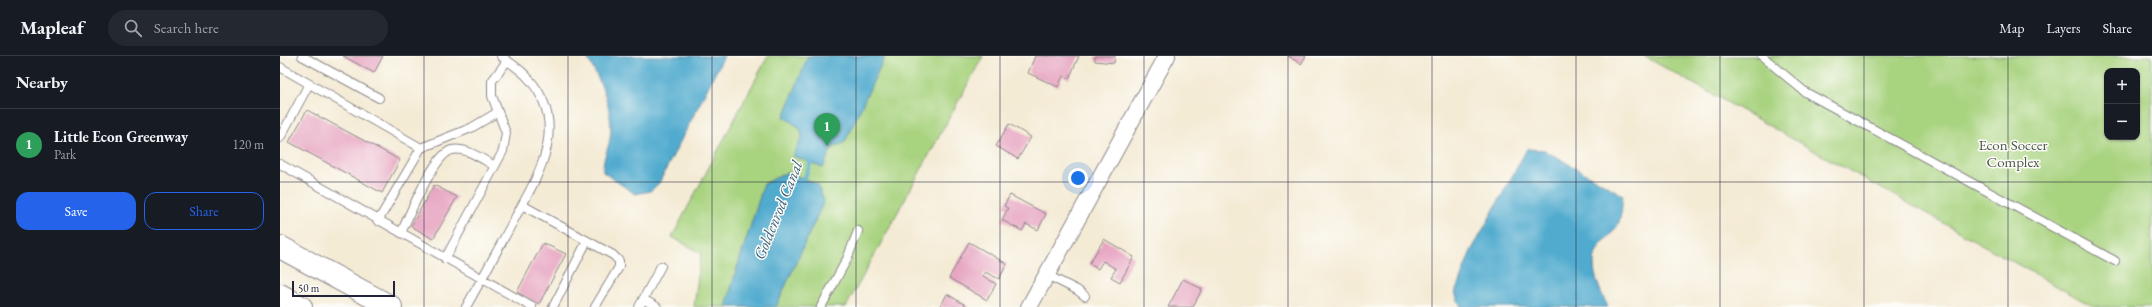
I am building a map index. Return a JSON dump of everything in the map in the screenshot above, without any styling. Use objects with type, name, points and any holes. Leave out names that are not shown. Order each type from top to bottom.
[{"type":"highway","points":[[280,247],[391,307]]},
{"type":"street","points":[[1029,307],[1167,56]]},
{"type":"lane","points":[[302,56],[379,98]]},
{"type":"lane","points":[[1762,56],[1805,92],[2115,261]]},
{"type":"lane","points":[[445,259],[503,151],[506,133],[492,96],[492,81],[504,58],[529,79],[543,100],[549,124],[548,148],[538,177],[466,307]]},
{"type":"lane","points":[[280,67],[421,148]]},
{"type":"lane","points":[[280,138],[309,84]]},
{"type":"lane","points":[[378,221],[421,148],[471,128],[498,112]]},
{"type":"lane","points":[[401,233],[436,164],[444,154],[452,150],[466,151],[495,166]]},
{"type":"lane","points":[[280,164],[378,221],[532,307]]},
{"type":"lane","points":[[522,205],[613,255],[619,261],[619,267],[595,307]]},
{"type":"lane","points":[[821,307],[847,259],[858,231]]},
{"type":"lane","points":[[553,307],[587,241]]},
{"type":"lane","points":[[638,307],[661,266]]},
{"type":"lane","points":[[1047,275],[1077,290],[1085,296]]},
{"type":"lane","points":[[643,299],[657,307]]},
{"type":"green space","points":[[768,56],[983,56],[846,307],[694,307],[701,253],[672,237]]},
{"type":"green space","name":"Econ Soccer Complex","points":[[1644,56],[2152,56],[2152,307],[2094,307]]},
{"type":"water","points":[[586,56],[724,56],[659,183],[651,191],[635,194],[603,172],[604,159],[610,139],[610,117],[601,85]]},
{"type":"water","points":[[808,56],[885,56],[845,142],[832,148],[823,168],[793,156],[802,137],[800,128],[784,117]]},
{"type":"water","points":[[1527,149],[1544,150],[1623,195],[1619,222],[1613,232],[1600,246],[1594,261],[1594,269],[1598,285],[1608,307],[1461,307],[1455,293],[1470,253]]},
{"type":"water","points":[[787,172],[817,184],[824,201],[776,307],[726,307],[764,184]]},
{"type":"building","points":[[343,56],[383,56],[374,73]]},
{"type":"building","points":[[1035,56],[1079,56],[1069,79],[1063,76],[1058,87],[1028,73]]},
{"type":"building","points":[[1095,56],[1115,56],[1114,63],[1095,61]]},
{"type":"building","points":[[1288,56],[1306,56],[1301,64]]},
{"type":"building","points":[[307,110],[400,160],[382,193],[289,142]]},
{"type":"building","points":[[1009,124],[1031,137],[1018,159],[996,146]]},
{"type":"building","points":[[434,185],[457,197],[433,239],[411,226]]},
{"type":"building","points":[[1010,195],[1046,214],[1038,230],[1026,224],[1022,231],[1002,220],[1008,208],[1004,206]]},
{"type":"building","points":[[1104,239],[1134,257],[1120,282],[1111,277],[1116,269],[1103,261],[1098,269],[1089,264]]},
{"type":"building","points":[[969,242],[1007,264],[999,279],[985,272],[983,276],[996,284],[987,300],[949,278]]},
{"type":"building","points":[[543,243],[566,254],[539,304],[517,292]]},
{"type":"building","points":[[1183,279],[1202,289],[1193,307],[1168,307]]},
{"type":"building","points":[[947,294],[969,307],[940,307]]},
{"type":"waterway","name":"Goldenrod Canal","points":[[803,182],[812,159]]},
{"type":"place","name":"Little Econ Greenway","points":[[827,146]]}]
